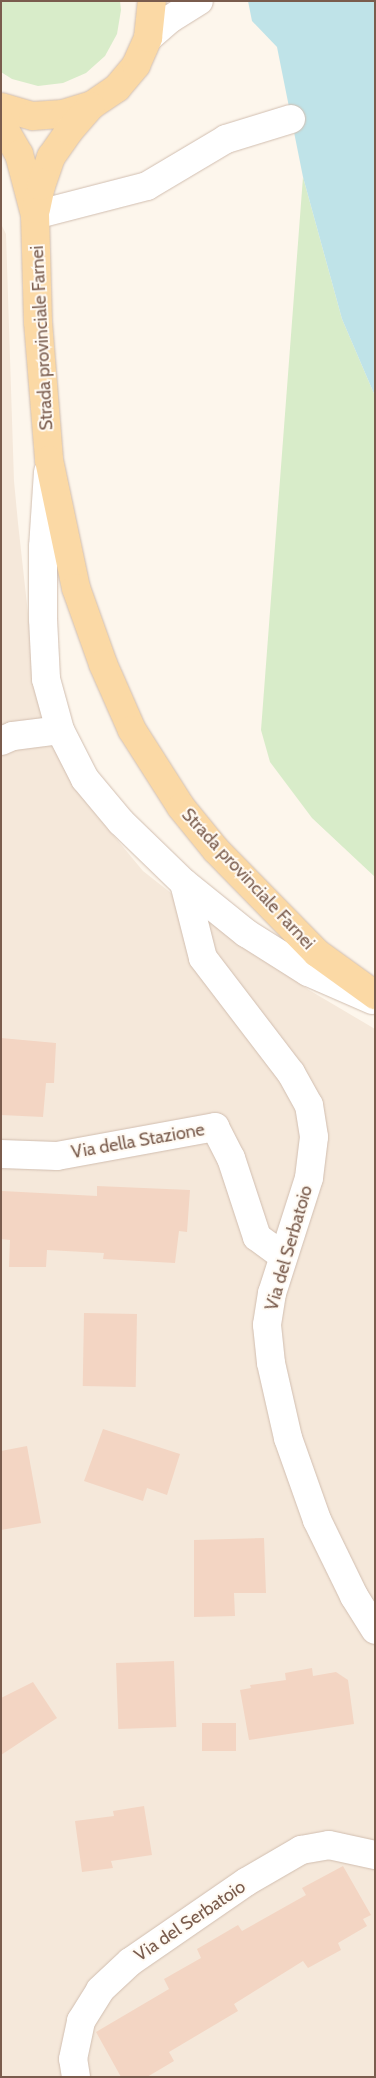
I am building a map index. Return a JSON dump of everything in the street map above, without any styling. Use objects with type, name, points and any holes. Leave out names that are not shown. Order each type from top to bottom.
[{"type":"main road","points":[[1,107],[33,116],[63,114],[92,105],[117,88],[136,65],[148,38],[152,1]]},
{"type":"main road","name":"Strada provinciale Farnei","points":[[35,215],[41,186],[51,157],[69,131],[92,105]]},
{"type":"main road","name":"Strada provinciale Farnei","points":[[1,123],[19,154],[35,215],[38,322],[49,460],[76,588],[103,664],[132,730],[181,807],[216,850],[317,953],[375,996]]},
{"type":"street","points":[[148,38],[170,19],[199,1]]},
{"type":"street","points":[[35,215],[147,186],[226,139],[291,119]]},
{"type":"street","name":"Strada provinciale Farnei","points":[[49,460],[43,547],[43,619],[46,679],[60,730],[85,779],[121,822],[184,883],[246,932],[308,972],[375,1002]]},
{"type":"street","points":[[1,741],[13,736],[60,730]]},
{"type":"street","name":"Via del Serbatoio","points":[[184,883],[203,958],[291,1072],[309,1105],[314,1137],[309,1178],[283,1256],[267,1325],[271,1363],[288,1438],[318,1520],[354,1596],[375,1630]]},
{"type":"street","name":"Via della Stazione","points":[[1,1154],[57,1156],[215,1127],[232,1158],[257,1237],[283,1256]]},
{"type":"street","name":"Via del Serbatoio","points":[[76,2077],[73,2059],[81,2021],[100,1990],[130,1962],[246,1882],[300,1850],[329,1845],[375,1855]]},
{"type":"shaded area","points":[[1,224],[6,234],[14,481],[18,523],[34,668],[55,750],[84,800],[143,871],[199,915],[309,990],[375,1029],[375,2077],[1,2077]]},
{"type":"green space","points":[[1,1],[120,1],[121,10],[117,34],[105,56],[86,73],[63,83],[38,86],[12,79],[1,72]]},
{"type":"green space","points":[[303,177],[342,319],[375,396],[375,877],[312,818],[270,762],[261,730]]},
{"type":"water","points":[[248,1],[375,1],[375,396],[342,319],[303,177],[277,47],[252,21]]},
{"type":"building","points":[[1,1038],[56,1043],[54,1083],[46,1083],[43,1117],[1,1115]]},
{"type":"building","points":[[97,1186],[190,1190],[187,1232],[179,1231],[175,1263],[103,1259],[104,1253],[47,1250],[46,1267],[9,1267],[10,1240],[1,1239],[2,1191],[97,1196]]},
{"type":"building","points":[[84,1313],[137,1314],[136,1387],[83,1386]]},
{"type":"building","points":[[103,1429],[180,1454],[167,1495],[147,1488],[143,1501],[84,1481]]},
{"type":"building","points":[[27,1446],[41,1523],[1,1530],[1,1451]]},
{"type":"building","points":[[264,1538],[266,1593],[234,1593],[235,1616],[194,1617],[194,1540]]},
{"type":"building","points":[[174,1661],[176,1727],[118,1729],[116,1663]]},
{"type":"building","points":[[312,1668],[313,1676],[336,1672],[348,1680],[354,1724],[249,1740],[240,1690],[251,1688],[250,1685],[286,1680],[285,1673]]},
{"type":"building","points":[[33,1682],[57,1718],[1,1755],[1,1698]]},
{"type":"building","points":[[202,1723],[236,1723],[236,1751],[202,1751]]},
{"type":"building","points":[[144,1806],[152,1855],[111,1861],[113,1868],[82,1872],[75,1821],[114,1816],[113,1811]]},
{"type":"building","points":[[343,1866],[371,1915],[363,1919],[367,1926],[338,1943],[341,1950],[308,1968],[303,1961],[234,2004],[238,2011],[169,2052],[174,2061],[147,2077],[121,2077],[96,2032],[169,1989],[164,1979],[201,1958],[197,1949],[238,1925],[242,1931],[306,1895],[302,1888]]}]
